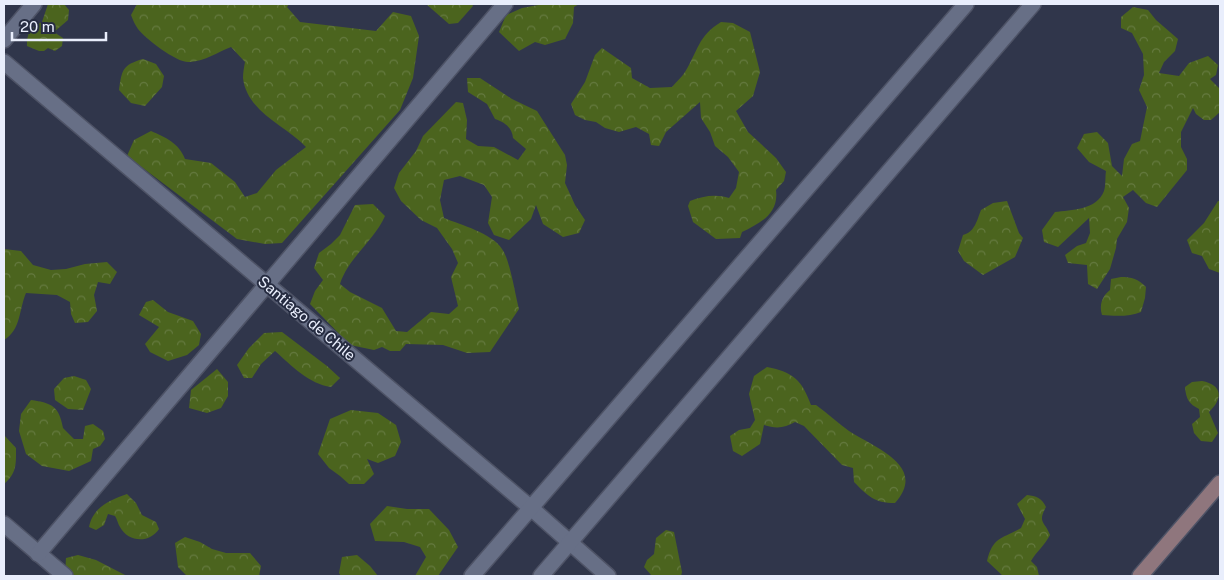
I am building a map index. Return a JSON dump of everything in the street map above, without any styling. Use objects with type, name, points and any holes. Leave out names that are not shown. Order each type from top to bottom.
[{"type":"main road","points":[[1140,576],[1220,483]]},
{"type":"street","points":[[4,40],[34,4]]},
{"type":"street","points":[[38,554],[505,4]]},
{"type":"street","points":[[472,576],[966,4]]},
{"type":"street","points":[[542,576],[1033,4]]},
{"type":"street","name":"Santiago de Chile","points":[[4,62],[531,508],[608,576]]},
{"type":"street","points":[[4,524],[65,576]]},
{"type":"green space","points":[[48,4],[64,4],[69,10],[68,20],[54,32],[63,38],[62,46],[55,51],[48,48],[44,51],[39,51],[27,46],[28,38],[30,31],[42,22]]},
{"type":"green space","points":[[137,4],[289,4],[287,7],[300,22],[376,31],[393,12],[411,16],[419,36],[413,78],[400,110],[282,243],[265,244],[237,239],[127,156],[134,140],[151,131],[171,141],[185,159],[211,163],[235,182],[245,197],[257,193],[276,170],[306,147],[268,117],[252,100],[246,90],[243,78],[245,62],[231,47],[196,61],[185,62],[178,59],[148,39],[138,29],[131,15]]},
{"type":"green space","points":[[426,4],[472,4],[473,6],[458,23],[449,24]]},
{"type":"green space","points":[[544,4],[579,4],[574,7],[573,23],[565,39],[545,45],[535,42],[519,51],[499,32],[506,15],[522,8]]},
{"type":"green space","points":[[1133,7],[1148,10],[1156,20],[1178,39],[1175,51],[1164,62],[1159,73],[1179,76],[1189,63],[1208,56],[1218,65],[1216,75],[1210,79],[1220,89],[1220,112],[1211,120],[1204,120],[1196,114],[1193,108],[1181,132],[1181,147],[1187,159],[1187,170],[1157,207],[1146,203],[1133,190],[1123,197],[1129,208],[1127,222],[1117,239],[1110,269],[1097,289],[1088,284],[1087,265],[1068,263],[1065,255],[1077,246],[1086,243],[1090,233],[1089,218],[1058,247],[1044,242],[1042,230],[1055,212],[1083,208],[1090,205],[1101,197],[1104,191],[1106,171],[1089,162],[1077,148],[1084,134],[1097,132],[1108,143],[1112,166],[1122,176],[1124,159],[1132,144],[1140,141],[1147,107],[1139,90],[1144,75],[1143,54],[1132,33],[1121,28],[1121,17]]},
{"type":"green space","points":[[721,22],[733,23],[750,32],[760,72],[753,96],[736,111],[748,132],[776,158],[786,172],[784,181],[776,190],[774,205],[767,217],[742,232],[740,238],[716,239],[693,222],[688,206],[690,201],[705,197],[719,196],[729,198],[736,188],[739,172],[728,157],[715,146],[710,132],[701,118],[700,102],[666,132],[659,146],[651,145],[649,134],[636,127],[619,132],[605,128],[596,122],[585,120],[575,115],[571,104],[585,82],[595,55],[602,48],[631,68],[632,78],[650,88],[672,87],[685,72],[703,38],[713,27]]},
{"type":"green space","points":[[143,59],[156,64],[164,76],[162,87],[145,106],[131,103],[119,90],[124,69]]},
{"type":"green space","points":[[467,78],[480,78],[512,99],[537,111],[565,155],[567,165],[565,183],[575,205],[585,220],[579,233],[563,237],[543,224],[536,205],[531,219],[509,240],[494,235],[488,223],[492,197],[484,185],[460,176],[444,180],[440,200],[444,218],[484,234],[502,249],[510,269],[519,309],[490,352],[467,353],[443,345],[406,344],[400,351],[390,351],[382,347],[374,350],[350,345],[310,304],[315,291],[323,280],[314,268],[319,253],[340,235],[355,205],[373,204],[385,216],[374,234],[349,266],[340,284],[350,292],[382,308],[396,331],[407,332],[431,312],[449,314],[458,306],[451,277],[458,263],[452,249],[437,228],[421,220],[401,201],[394,188],[399,173],[416,151],[423,136],[456,102],[463,103],[467,120],[466,139],[478,146],[494,147],[518,160],[526,149],[513,138],[507,125],[495,119],[487,104],[468,92]]},
{"type":"green space","points":[[1007,201],[1019,233],[1023,238],[1015,257],[983,275],[964,261],[958,251],[963,235],[973,228],[981,210],[993,203]]},
{"type":"green space","points":[[1218,201],[1220,201],[1220,273],[1209,269],[1202,256],[1192,253],[1187,240],[1204,223]]},
{"type":"green space","points":[[4,249],[21,251],[33,265],[51,270],[107,262],[117,272],[110,284],[98,282],[94,295],[97,311],[88,322],[75,323],[71,314],[70,302],[57,295],[26,293],[17,325],[10,336],[4,340]]},
{"type":"green space","points":[[1121,277],[1135,279],[1146,287],[1141,312],[1117,316],[1102,315],[1102,301],[1110,290],[1111,279]]},
{"type":"green space","points":[[153,300],[168,312],[193,321],[201,334],[199,345],[187,355],[168,361],[150,352],[145,344],[159,327],[139,315],[146,302]]},
{"type":"green space","points":[[282,332],[340,378],[331,387],[315,382],[301,374],[275,351],[261,364],[252,378],[244,378],[237,365],[249,348],[264,333]]},
{"type":"green space","points":[[767,367],[784,372],[795,378],[804,389],[811,405],[816,405],[849,431],[884,451],[894,459],[902,468],[905,479],[904,490],[895,503],[882,502],[868,495],[854,482],[853,468],[842,465],[804,426],[795,422],[788,426],[780,427],[764,425],[760,444],[742,456],[733,451],[730,436],[739,430],[750,428],[755,420],[749,394],[754,376]]},
{"type":"green space","points":[[217,369],[228,382],[228,396],[221,408],[207,413],[189,408],[191,390]]},
{"type":"green space","points":[[74,376],[86,380],[91,389],[83,410],[68,409],[55,400],[54,389],[64,378]]},
{"type":"green space","points":[[1202,381],[1214,386],[1219,393],[1217,402],[1209,412],[1218,433],[1212,442],[1201,441],[1194,433],[1192,424],[1200,417],[1199,409],[1189,401],[1185,391],[1185,387],[1192,382]]},
{"type":"green space","points":[[31,400],[49,404],[57,410],[63,428],[74,439],[83,439],[85,426],[93,424],[103,431],[105,439],[100,446],[93,449],[91,461],[69,471],[42,466],[26,454],[19,431],[21,414]]},
{"type":"green space","points":[[351,410],[378,413],[396,425],[401,442],[395,456],[378,463],[367,459],[374,474],[364,484],[349,484],[329,468],[318,454],[330,419]]},
{"type":"green space","points":[[4,435],[16,448],[16,464],[14,472],[4,484]]},
{"type":"green space","points":[[127,494],[136,503],[142,515],[156,522],[159,529],[155,534],[144,539],[128,536],[119,526],[115,516],[108,514],[104,525],[96,530],[89,527],[98,509],[114,499]]},
{"type":"green space","points":[[1027,495],[1043,501],[1046,507],[1042,519],[1050,535],[1031,561],[1037,567],[1039,576],[1003,576],[987,561],[989,553],[995,542],[1021,528],[1025,519],[1017,504]]},
{"type":"green space","points":[[387,506],[407,509],[429,509],[449,530],[458,547],[438,576],[415,576],[426,557],[420,547],[404,542],[375,541],[370,524]]},
{"type":"green space","points":[[666,530],[674,532],[682,572],[681,576],[652,576],[644,567],[647,560],[654,554],[656,538]]},
{"type":"green space","points":[[185,537],[226,553],[250,553],[261,566],[259,576],[187,576],[178,567],[175,543]]},
{"type":"green space","points":[[78,555],[96,560],[127,576],[65,576],[66,558]]},
{"type":"green space","points":[[357,555],[378,576],[341,576],[339,573],[342,557]]}]
